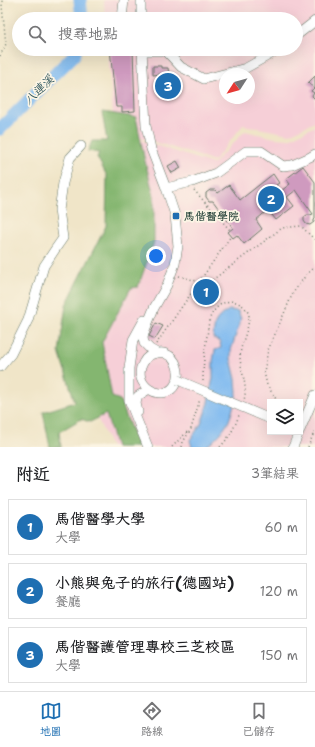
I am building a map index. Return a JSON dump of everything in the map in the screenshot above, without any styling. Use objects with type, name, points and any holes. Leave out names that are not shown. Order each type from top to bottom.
[{"type":"lane","points":[[123,12],[124,0]]},
{"type":"lane","points":[[141,0],[141,12]]},
{"type":"lane","points":[[303,30],[315,21]]},
{"type":"lane","points":[[142,56],[146,126],[151,149],[175,215],[178,246],[167,285],[154,308],[143,338],[144,343],[155,351],[166,353],[172,358],[179,372],[178,380],[175,386],[169,391],[162,393],[155,393],[149,389],[140,377],[140,368],[145,359],[155,351]]},
{"type":"lane","points":[[171,56],[181,67],[204,79],[246,68],[267,56]]},
{"type":"lane","points":[[0,367],[11,354],[28,320],[44,266],[63,238],[59,210],[63,183],[70,158],[81,146]]},
{"type":"lane","points":[[166,188],[187,183],[216,173],[246,151],[261,151],[283,166],[292,165],[315,154]]},
{"type":"lane","points":[[148,447],[129,400],[129,368],[133,340],[145,318],[154,308]]},
{"type":"lane","points":[[129,368],[140,368]]},
{"type":"lane","points":[[178,380],[267,418]]},
{"type":"lane","points":[[140,426],[136,403],[138,396],[149,389]]},
{"type":"lane","points":[[303,422],[315,395]]},
{"type":"lane","points":[[292,447],[297,435]]},
{"type":"path","points":[[0,56],[6,44],[2,0]]},
{"type":"path","points":[[187,183],[230,230]]},
{"type":"path","points":[[171,273],[207,284],[282,228],[301,226],[315,240]]},
{"type":"path","points":[[155,351],[199,282],[231,236]]},
{"type":"path","points":[[276,399],[267,385],[264,372],[268,350],[293,293],[306,275],[315,267]]},
{"type":"path","points":[[202,386],[210,317],[217,307],[226,301],[235,301],[244,306],[249,315],[240,357],[246,393],[242,406]]},
{"type":"path","points":[[182,447],[183,442],[191,429],[200,400]]},
{"type":"path","points":[[220,447],[227,440],[240,412]]},
{"type":"path","points":[[172,447],[191,429]]},
{"type":"path","points":[[308,447],[315,430]]},
{"type":"shaded area","points":[[104,0],[315,0],[315,122],[289,134],[243,125],[214,161],[114,129],[109,56],[303,56],[303,12],[105,12]]},
{"type":"shaded area","points":[[315,126],[315,447],[111,447],[91,405],[70,345],[123,239],[123,134],[213,164],[245,131],[275,138],[289,139]]},
{"type":"green space","points":[[102,112],[136,117],[154,197],[154,242],[138,287],[131,288],[102,342],[112,397],[120,400],[138,447],[116,447],[106,414],[90,422],[81,419],[59,432],[61,447],[50,447],[43,412],[75,402],[59,352],[66,305],[106,226],[107,176],[97,157],[99,153],[88,151],[92,141],[107,141]]},
{"type":"water","points":[[229,310],[238,311],[241,319],[231,350],[231,359],[236,379],[237,392],[232,412],[228,423],[211,443],[204,447],[192,447],[190,440],[201,424],[207,407],[213,378],[213,361],[215,350],[221,348],[220,342],[213,338],[215,324],[220,316]]},
{"type":"building","points":[[111,56],[133,56],[135,111],[122,112],[122,107],[116,107]]},
{"type":"building","points":[[153,66],[168,68],[169,76],[161,76],[161,74],[153,75]]},
{"type":"building","points":[[315,76],[315,99],[312,96],[314,93],[311,91],[314,88],[308,83]]},
{"type":"building","points":[[177,161],[181,168],[172,173],[168,166]]},
{"type":"building","points":[[303,166],[315,182],[315,219],[310,225],[306,224],[304,217],[313,214],[296,190],[287,197],[294,206],[276,220],[268,210],[256,220],[262,229],[244,244],[237,235],[233,238],[228,232],[233,228],[213,201],[209,201],[206,197],[206,193],[210,190],[215,190],[218,193],[229,185],[240,200],[273,174],[279,183],[276,185],[281,191],[290,184],[286,179]]},
{"type":"building","points":[[156,323],[163,326],[155,339],[149,336]]},
{"type":"waterway","name":"八連溪","points":[[80,0],[81,12]]},
{"type":"waterway","name":"八連溪","points":[[0,129],[73,56]]},
{"type":"place","name":"馬偕醫護管理專校三芝校區","points":[[168,86]]},
{"type":"place","name":"小熊與兔子的旅行(德國站)","points":[[271,199]]},
{"type":"place","name":"馬偕醫學院","points":[[176,216]]},
{"type":"place","name":"馬偕醫學大學","points":[[206,292]]}]
